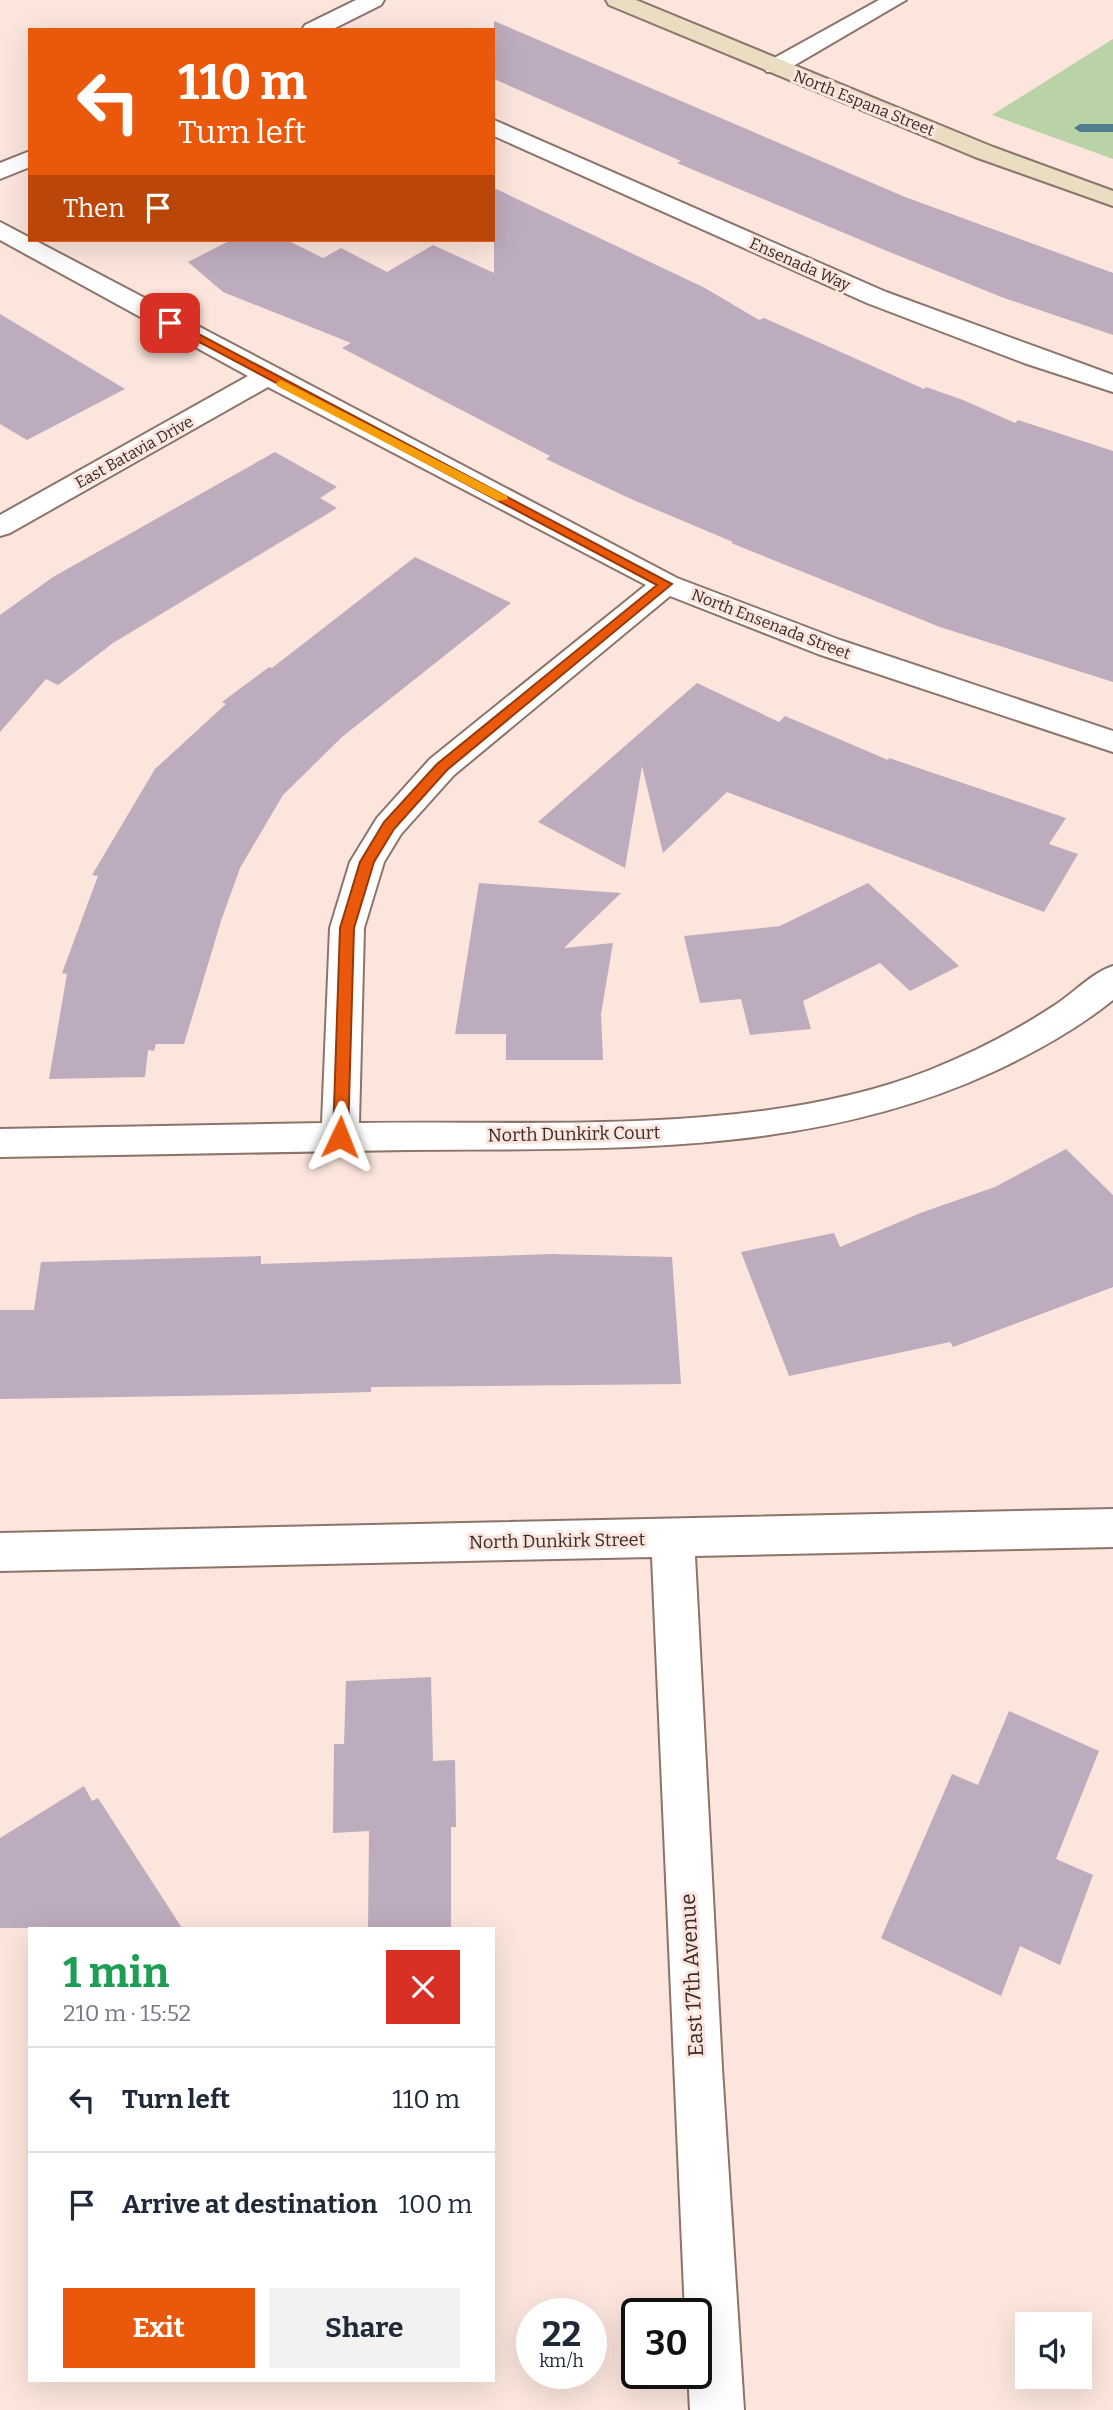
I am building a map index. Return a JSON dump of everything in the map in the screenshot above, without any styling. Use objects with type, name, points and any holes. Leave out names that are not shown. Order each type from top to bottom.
[{"type":"street","points":[[317,28],[373,0]]},
{"type":"street","name":"North Espana Street","points":[[617,0],[984,152],[1113,198]]},
{"type":"street","points":[[775,67],[895,0]]},
{"type":"street","name":"Ensenada Way","points":[[495,127],[876,298],[1050,364],[1113,384]]},
{"type":"street","points":[[0,172],[28,159]]},
{"type":"street","name":"North Ensenada Street","points":[[0,230],[268,376],[666,584],[829,647],[1113,742]]},
{"type":"street","name":"East Batavia Drive","points":[[0,527],[268,376]]},
{"type":"street","points":[[340,1137],[347,928],[367,862],[397,816],[442,767],[666,584]]},
{"type":"street","name":"North Dunkirk Court","points":[[0,1143],[700,1132],[824,1116],[929,1086],[991,1059],[1077,1008],[1113,979]]},
{"type":"street","name":"North Dunkirk Street","points":[[0,1552],[1113,1528]]},
{"type":"street","name":"East 17th Avenue","points":[[673,1539],[696,2068],[717,2410]]},
{"type":"green space","points":[[1113,39],[1113,159],[992,115]]},
{"type":"building","points":[[494,21],[905,197],[1113,273],[1113,335],[1004,298],[887,251],[677,163],[681,161],[495,79]]},
{"type":"building","points":[[495,188],[705,288],[759,320],[764,318],[924,389],[926,387],[963,400],[1015,423],[1018,420],[1113,451],[1113,682],[940,627],[731,543],[733,542],[631,499],[546,459],[550,456],[342,348],[351,343],[223,292],[188,262],[227,242],[291,242],[323,258],[341,248],[387,272],[433,245],[494,273]]},
{"type":"building","points":[[0,314],[125,389],[27,440],[0,424]]},
{"type":"building","points":[[275,452],[337,487],[320,498],[337,508],[113,643],[58,685],[46,679],[0,732],[0,615],[53,577]]},
{"type":"building","points":[[415,557],[511,603],[342,737],[283,795],[240,868],[184,1044],[156,1044],[154,1051],[148,1050],[145,1077],[49,1079],[67,974],[62,973],[98,876],[92,875],[155,769],[226,704],[222,702],[269,667],[272,668]]},
{"type":"building","points":[[697,683],[779,722],[785,716],[888,760],[889,758],[1066,818],[1049,844],[1078,854],[1044,912],[727,792],[663,853],[642,766],[625,868],[538,822]]},
{"type":"building","points":[[479,883],[621,893],[564,948],[613,943],[601,1014],[603,1060],[506,1060],[506,1034],[455,1034]]},
{"type":"building","points":[[868,883],[959,966],[910,991],[880,963],[803,1001],[811,1029],[750,1035],[741,999],[700,1003],[684,936],[780,926]]},
{"type":"building","points":[[1066,1149],[1113,1195],[1113,1287],[953,1347],[950,1342],[789,1376],[741,1252],[834,1233],[840,1247],[923,1212],[995,1187]]},
{"type":"building","points":[[552,1254],[672,1257],[681,1384],[371,1387],[371,1392],[0,1399],[0,1310],[34,1310],[41,1262],[261,1256],[261,1264]]},
{"type":"building","points":[[431,1677],[433,1761],[455,1760],[456,1827],[451,1827],[451,1927],[368,1927],[369,1831],[333,1833],[334,1744],[344,1744],[346,1681]]},
{"type":"building","points":[[1009,1711],[1099,1751],[1056,1859],[1093,1875],[1060,1965],[1020,1946],[1001,1996],[881,1938],[952,1774],[978,1785]]},
{"type":"building","points":[[84,1786],[92,1801],[98,1798],[181,1927],[0,1928],[0,1838]]},
{"type":"waterway","points":[[1080,128],[1113,128]]},
{"type":"slow traffic","points":[[281,383],[502,499]]},
{"type":"route","points":[[170,323],[666,584],[442,767],[412,797],[389,826],[367,862],[347,928],[340,1137]]}]
